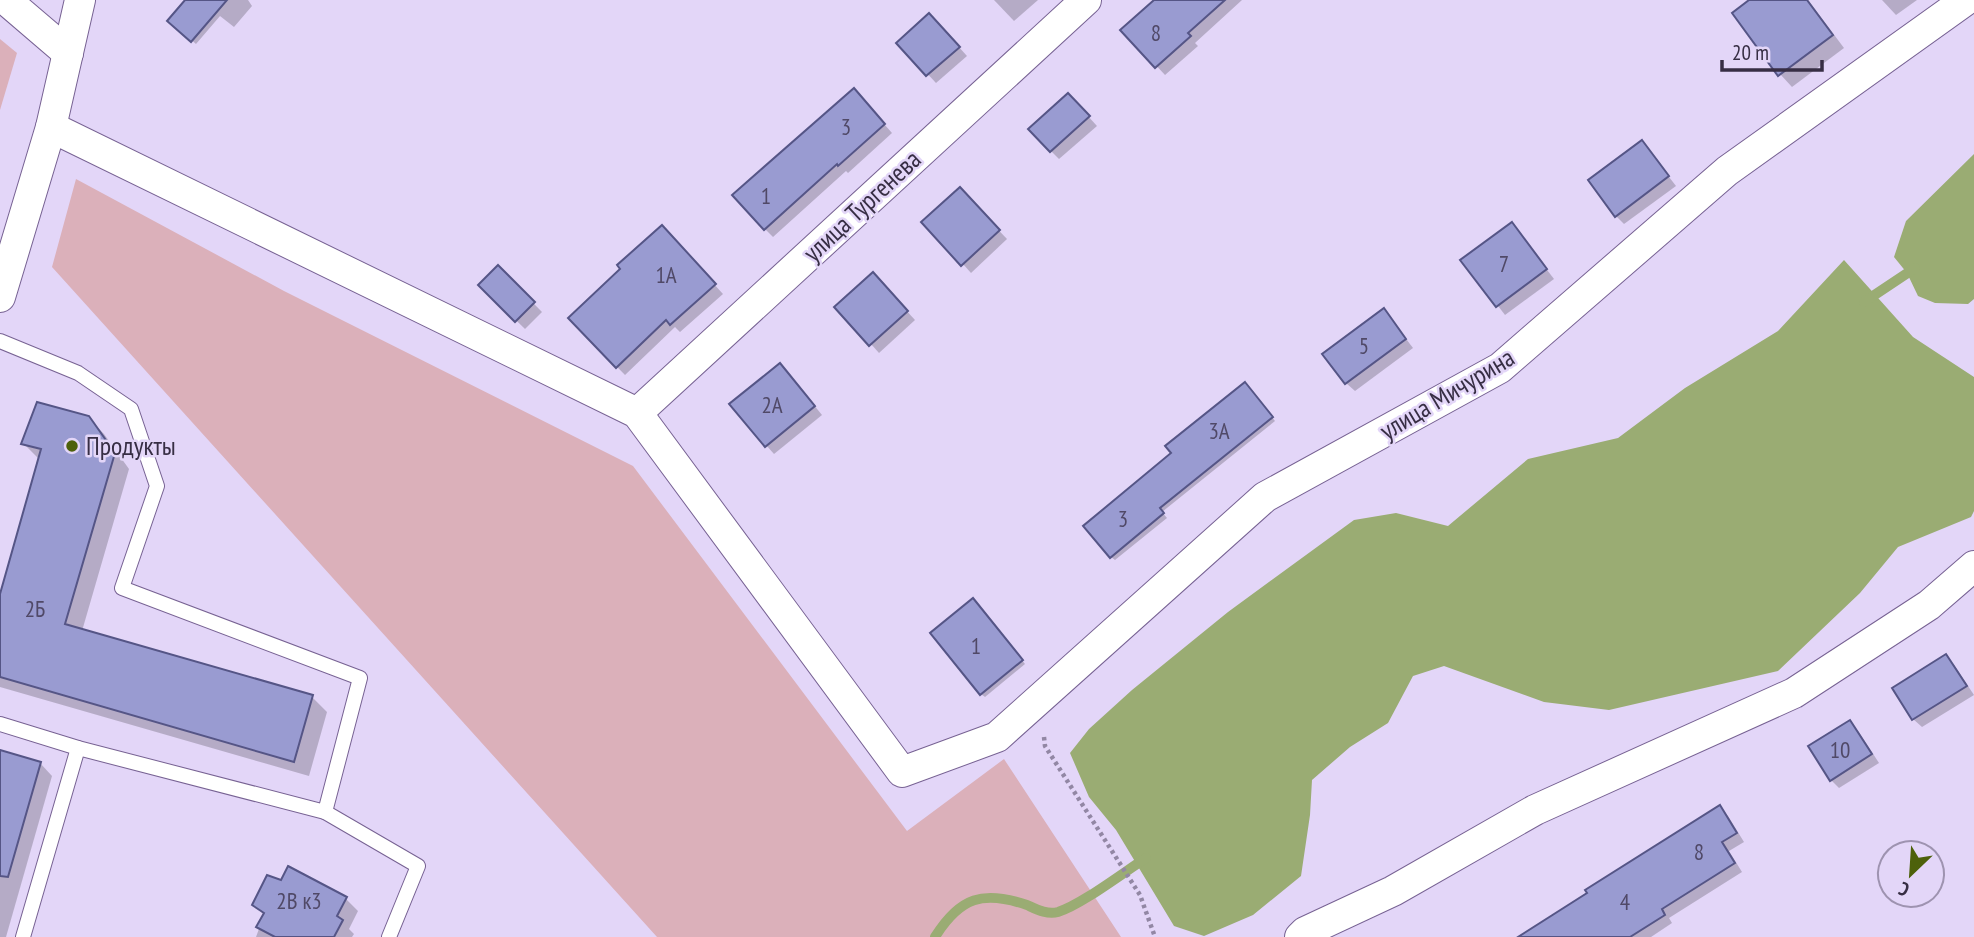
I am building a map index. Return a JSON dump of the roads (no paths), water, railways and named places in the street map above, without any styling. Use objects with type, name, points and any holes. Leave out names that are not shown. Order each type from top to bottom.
[{"type":"street","points":[[6,0],[68,53]]},
{"type":"street","points":[[0,297],[51,127],[80,0]]},
{"type":"street","name":"улица Тургенева","points":[[637,413],[1086,0]]},
{"type":"street","name":"улица Мичурина","points":[[637,413],[902,772],[997,737],[1265,498],[1500,368],[1727,171],[1966,0]]},
{"type":"street","points":[[51,127],[637,413]]},
{"type":"street","points":[[1300,937],[1305,932],[1392,891],[1535,810],[1794,693],[1929,605],[1974,566]]},
{"type":"lane","points":[[0,341],[78,373],[131,409],[157,486],[122,588],[360,678],[325,812]]},
{"type":"lane","points":[[0,724],[78,748],[325,812],[418,866],[389,937]]},
{"type":"lane","points":[[23,937],[78,748]]},
{"type":"waterway","points":[[1864,302],[1915,268]]},
{"type":"waterway","points":[[935,937],[954,913],[974,900],[1011,900],[1054,913],[1090,896],[1146,858]]},
{"type":"place","name":"Продукты","points":[[72,446]]}]
